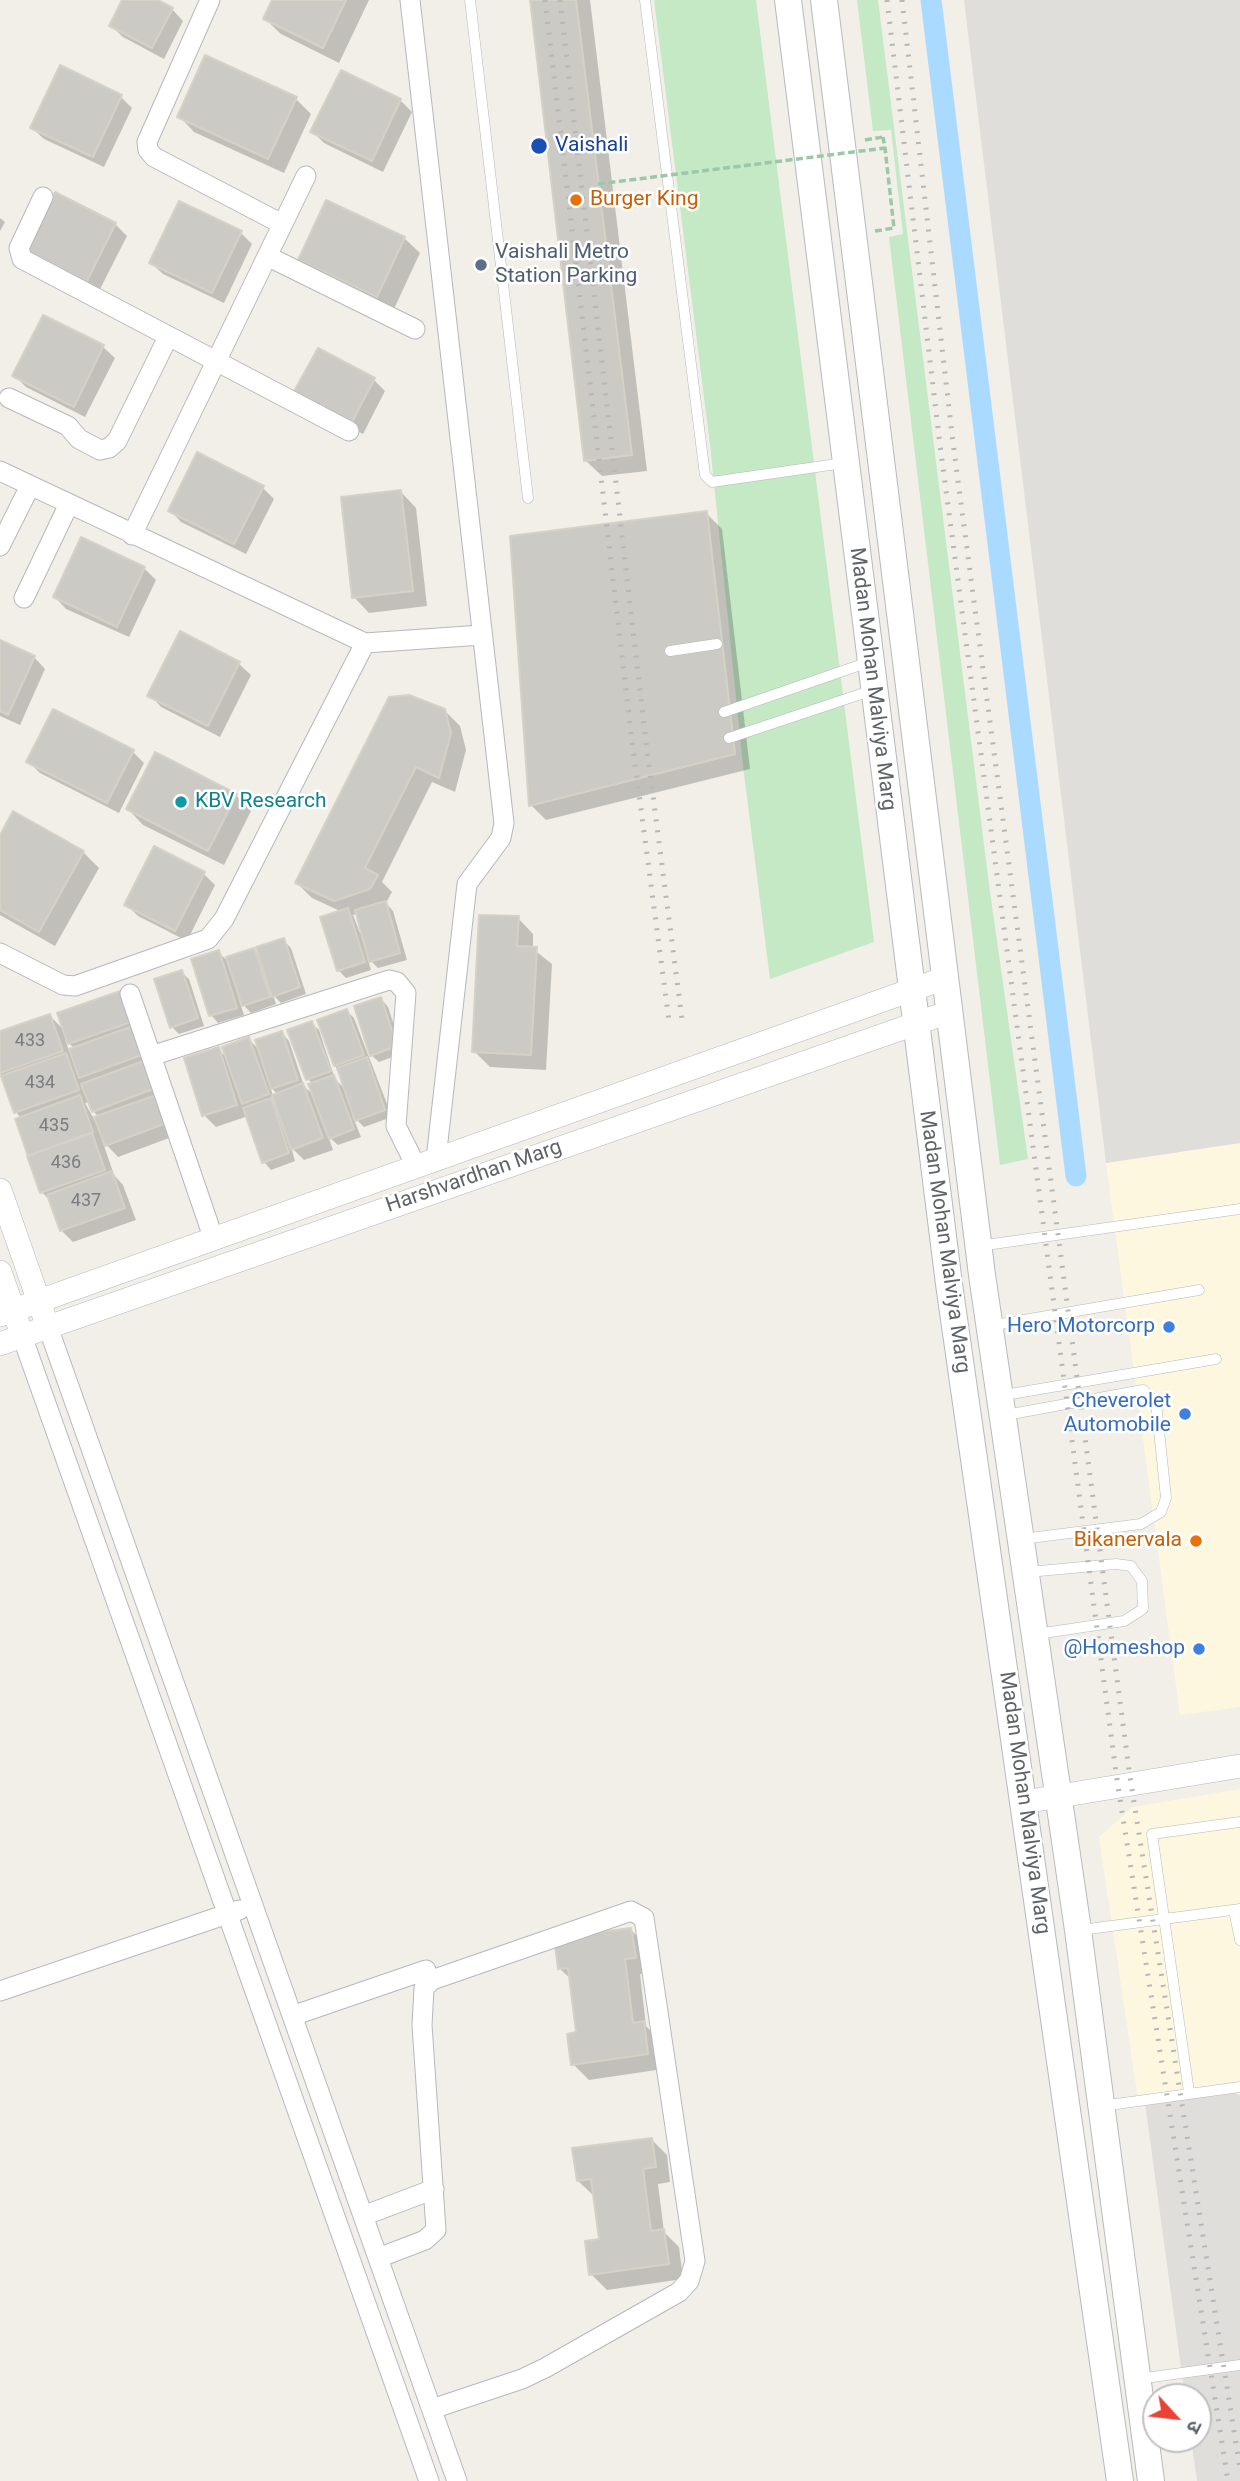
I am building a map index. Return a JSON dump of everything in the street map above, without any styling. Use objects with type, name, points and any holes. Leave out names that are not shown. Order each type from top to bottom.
[{"type":"main road","name":"Madan Mohan Malviya Marg","points":[[788,0],[949,1284],[1120,2481]]},
{"type":"main road","name":"Madan Mohan Malviya Marg","points":[[824,0],[978,1247],[1032,1634],[1078,1930],[1151,2481]]},
{"type":"street","points":[[211,0],[147,142],[148,150],[154,157],[282,224]]},
{"type":"street","points":[[410,0],[504,830],[467,884],[426,1162]]},
{"type":"street","points":[[132,535],[214,361],[306,176]]},
{"type":"street","points":[[43,197],[19,248],[23,259],[349,431]]},
{"type":"street","points":[[267,256],[415,330]]},
{"type":"street","points":[[9,398],[68,426],[79,439],[100,450],[109,448],[117,441],[168,337]]},
{"type":"street","points":[[0,471],[365,643],[482,635]]},
{"type":"street","points":[[0,546],[30,486]]},
{"type":"street","points":[[24,598],[69,504]]},
{"type":"street","points":[[0,953],[63,985],[75,986],[208,939],[224,919],[365,643]]},
{"type":"street","name":"Harshvardhan Marg","points":[[7,1313],[945,978]]},
{"type":"street","points":[[151,1056],[389,980],[397,982],[405,993],[396,1126],[426,1162]]},
{"type":"street","points":[[130,994],[214,1240]]},
{"type":"street","name":"Harshvardhan Marg","points":[[0,1344],[949,1012]]},
{"type":"street","points":[[0,1190],[457,2481]]},
{"type":"street","points":[[0,1272],[7,1313],[22,1336],[429,2481]]},
{"type":"street","points":[[1024,1802],[1240,1766]]},
{"type":"street","points":[[0,1991],[253,1905]]},
{"type":"street","points":[[378,2258],[433,2236],[436,2230],[422,2025],[424,1988],[432,1980],[631,1911],[644,1918],[695,2262],[689,2281],[679,2292],[545,2368],[522,2379],[432,2409]]},
{"type":"street","points":[[292,2016],[426,1970]]},
{"type":"street","points":[[363,2216],[434,2189]]},
{"type":"street","points":[[418,2451],[443,2441]]},
{"type":"lane","points":[[470,0],[528,498]]},
{"type":"lane","points":[[645,0],[705,475],[712,482],[845,463]]},
{"type":"lane","points":[[670,651],[717,644]]},
{"type":"lane","points":[[724,712],[869,662]]},
{"type":"lane","points":[[729,738],[873,690]]},
{"type":"lane","points":[[978,1247],[1240,1209]]},
{"type":"lane","points":[[989,1326],[1199,1290]]},
{"type":"lane","points":[[1000,1406],[1216,1359]]},
{"type":"lane","points":[[1000,1406],[1143,1390],[1156,1402],[1166,1498],[1161,1512],[1141,1524],[1019,1540]]},
{"type":"lane","points":[[1024,1572],[1116,1564],[1130,1566],[1142,1581],[1143,1609],[1124,1621],[1032,1634]]},
{"type":"lane","points":[[1189,2092],[1152,1834],[1240,1822]]},
{"type":"lane","points":[[1078,1930],[1237,1909],[1240,1940]]},
{"type":"lane","points":[[1100,2106],[1240,2087]]},
{"type":"lane","points":[[1138,2379],[1238,2365]]},
{"type":"path","points":[[883,137],[894,228]]},
{"type":"path","points":[[598,184],[885,148]]},
{"type":"shaded area","points":[[964,0],[1240,0],[1240,1143],[1106,1163]]},
{"type":"shaded area","points":[[1240,1143],[1240,1707],[1180,1715],[1106,1163]]},
{"type":"shaded area","points":[[1240,1789],[1240,2107],[1237,2107],[1235,2092],[1139,2106],[1099,1837],[1133,1807]]},
{"type":"shaded area","points":[[1226,2089],[1240,2095],[1240,2481],[1197,2481],[1193,2453],[1212,2453],[1212,2383],[1183,2383],[1145,2103]]},
{"type":"green space","points":[[654,0],[756,0],[874,942],[770,979],[743,766],[710,445]]},
{"type":"green space","points":[[857,0],[878,0],[990,892],[1028,1159],[1000,1165],[889,237],[903,234],[891,130],[873,131]]},
{"type":"building","points":[[122,0],[158,0],[173,8],[152,48],[109,26]]},
{"type":"building","points":[[272,0],[346,0],[323,48],[263,19]]},
{"type":"building","name":"Vaishali","points":[[530,0],[576,0],[632,455],[584,461]]},
{"type":"building","points":[[205,55],[297,97],[268,159],[177,117]]},
{"type":"building","points":[[60,65],[122,95],[93,157],[30,128]]},
{"type":"building","points":[[341,70],[401,99],[372,161],[310,132]]},
{"type":"building","points":[[55,192],[116,223],[85,285],[24,254]]},
{"type":"building","points":[[326,200],[405,237],[377,297],[298,260]]},
{"type":"building","points":[[179,201],[242,231],[212,293],[149,263]]},
{"type":"building","points":[[43,315],[104,345],[74,407],[12,376]]},
{"type":"building","points":[[318,348],[375,378],[351,424],[293,393]]},
{"type":"building","points":[[197,452],[264,486],[234,544],[168,511]]},
{"type":"building","points":[[401,490],[413,591],[352,598],[341,497]]},
{"type":"building","points":[[707,511],[735,754],[529,806],[510,536]]},
{"type":"building","points":[[81,537],[145,567],[117,627],[53,597]]},
{"type":"building","points":[[180,631],[240,662],[208,726],[147,696]]},
{"type":"building","points":[[0,640],[35,656],[8,715],[0,711]]},
{"type":"building","points":[[409,695],[445,709],[451,733],[439,778],[416,767],[365,868],[378,875],[370,889],[334,901],[295,883],[389,697]]},
{"type":"building","points":[[53,709],[134,750],[107,803],[26,762]]},
{"type":"building","name":"KBV Research","points":[[155,752],[237,794],[208,851],[126,809]]},
{"type":"building","points":[[13,811],[84,851],[39,932],[0,910],[0,835]]},
{"type":"building","points":[[154,846],[205,872],[175,931],[124,905]]},
{"type":"building","points":[[386,901],[400,953],[369,962],[355,910]]},
{"type":"building","points":[[348,908],[365,962],[337,971],[320,917]]},
{"type":"building","points":[[479,915],[519,916],[517,946],[537,947],[531,1055],[472,1052]]},
{"type":"building","points":[[284,938],[300,987],[272,997],[256,947]]},
{"type":"building","points":[[254,948],[270,997],[242,1006],[226,957]]},
{"type":"building","points":[[219,950],[237,1008],[209,1016],[191,959]]},
{"type":"building","points":[[182,970],[198,1018],[170,1028],[154,979]]},
{"type":"building","points":[[123,990],[134,1021],[68,1044],[57,1013]]},
{"type":"building","points":[[381,997],[397,1046],[370,1056],[354,1006]]},
{"type":"building","points":[[347,1009],[364,1055],[334,1066],[317,1020]]},
{"type":"building","points":[[50,1014],[63,1051],[0,1073],[0,1031]]},
{"type":"building","points":[[312,1021],[331,1071],[306,1080],[287,1030]]},
{"type":"building","points":[[133,1026],[144,1054],[79,1078],[69,1049]]},
{"type":"building","points":[[282,1031],[298,1080],[271,1089],[255,1040]]},
{"type":"building","points":[[249,1037],[269,1094],[242,1104],[222,1047]]},
{"type":"building","points":[[219,1047],[237,1105],[202,1116],[184,1058]]},
{"type":"building","points":[[66,1053],[79,1090],[14,1113],[1,1076]]},
{"type":"building","points":[[367,1057],[385,1110],[355,1121],[337,1068]]},
{"type":"building","points":[[146,1060],[156,1088],[92,1112],[81,1084]]},
{"type":"building","points":[[334,1075],[354,1129],[329,1139],[308,1084]]},
{"type":"building","points":[[303,1083],[323,1138],[291,1150],[272,1095]]},
{"type":"building","points":[[159,1094],[169,1122],[105,1146],[94,1117]]},
{"type":"building","points":[[80,1095],[93,1132],[28,1156],[15,1119]]},
{"type":"building","points":[[271,1098],[289,1153],[262,1163],[243,1108]]},
{"type":"building","points":[[92,1133],[105,1170],[40,1193],[27,1156]]},
{"type":"building","points":[[112,1171],[125,1208],[60,1231],[47,1195]]},
{"type":"building","points":[[631,1928],[636,1958],[625,1959],[633,2023],[644,2021],[648,2054],[571,2065],[567,2034],[576,2032],[568,1968],[558,1969],[554,1938]]},
{"type":"building","points":[[652,2138],[656,2167],[643,2169],[651,2231],[664,2229],[669,2264],[589,2275],[585,2241],[599,2239],[591,2179],[577,2181],[572,2148]]},
{"type":"waterway","points":[[931,0],[1076,1176]]},
{"type":"railway","points":[[545,0],[632,741],[669,1021]]},
{"type":"railway","points":[[560,0],[646,742],[682,1019]]},
{"type":"railway","points":[[887,0],[940,445],[1117,1780],[1228,2481]]},
{"type":"railway","points":[[902,0],[953,443],[1130,1777],[1240,2469]]},
{"type":"place","name":"Vaishali","points":[[539,146]]},
{"type":"place","name":"Burger King","points":[[576,200]]},
{"type":"place","name":"Vaishali Metro Station Parking","points":[[481,265]]},
{"type":"place","name":"KBV Research","points":[[181,802]]},
{"type":"place","name":"Hero Motorcorp","points":[[1169,1327]]},
{"type":"place","name":"Cheverolet Automobile","points":[[1185,1414]]},
{"type":"place","name":"Bikanervala","points":[[1196,1541]]},
{"type":"place","name":"@Homeshop","points":[[1199,1649]]}]
